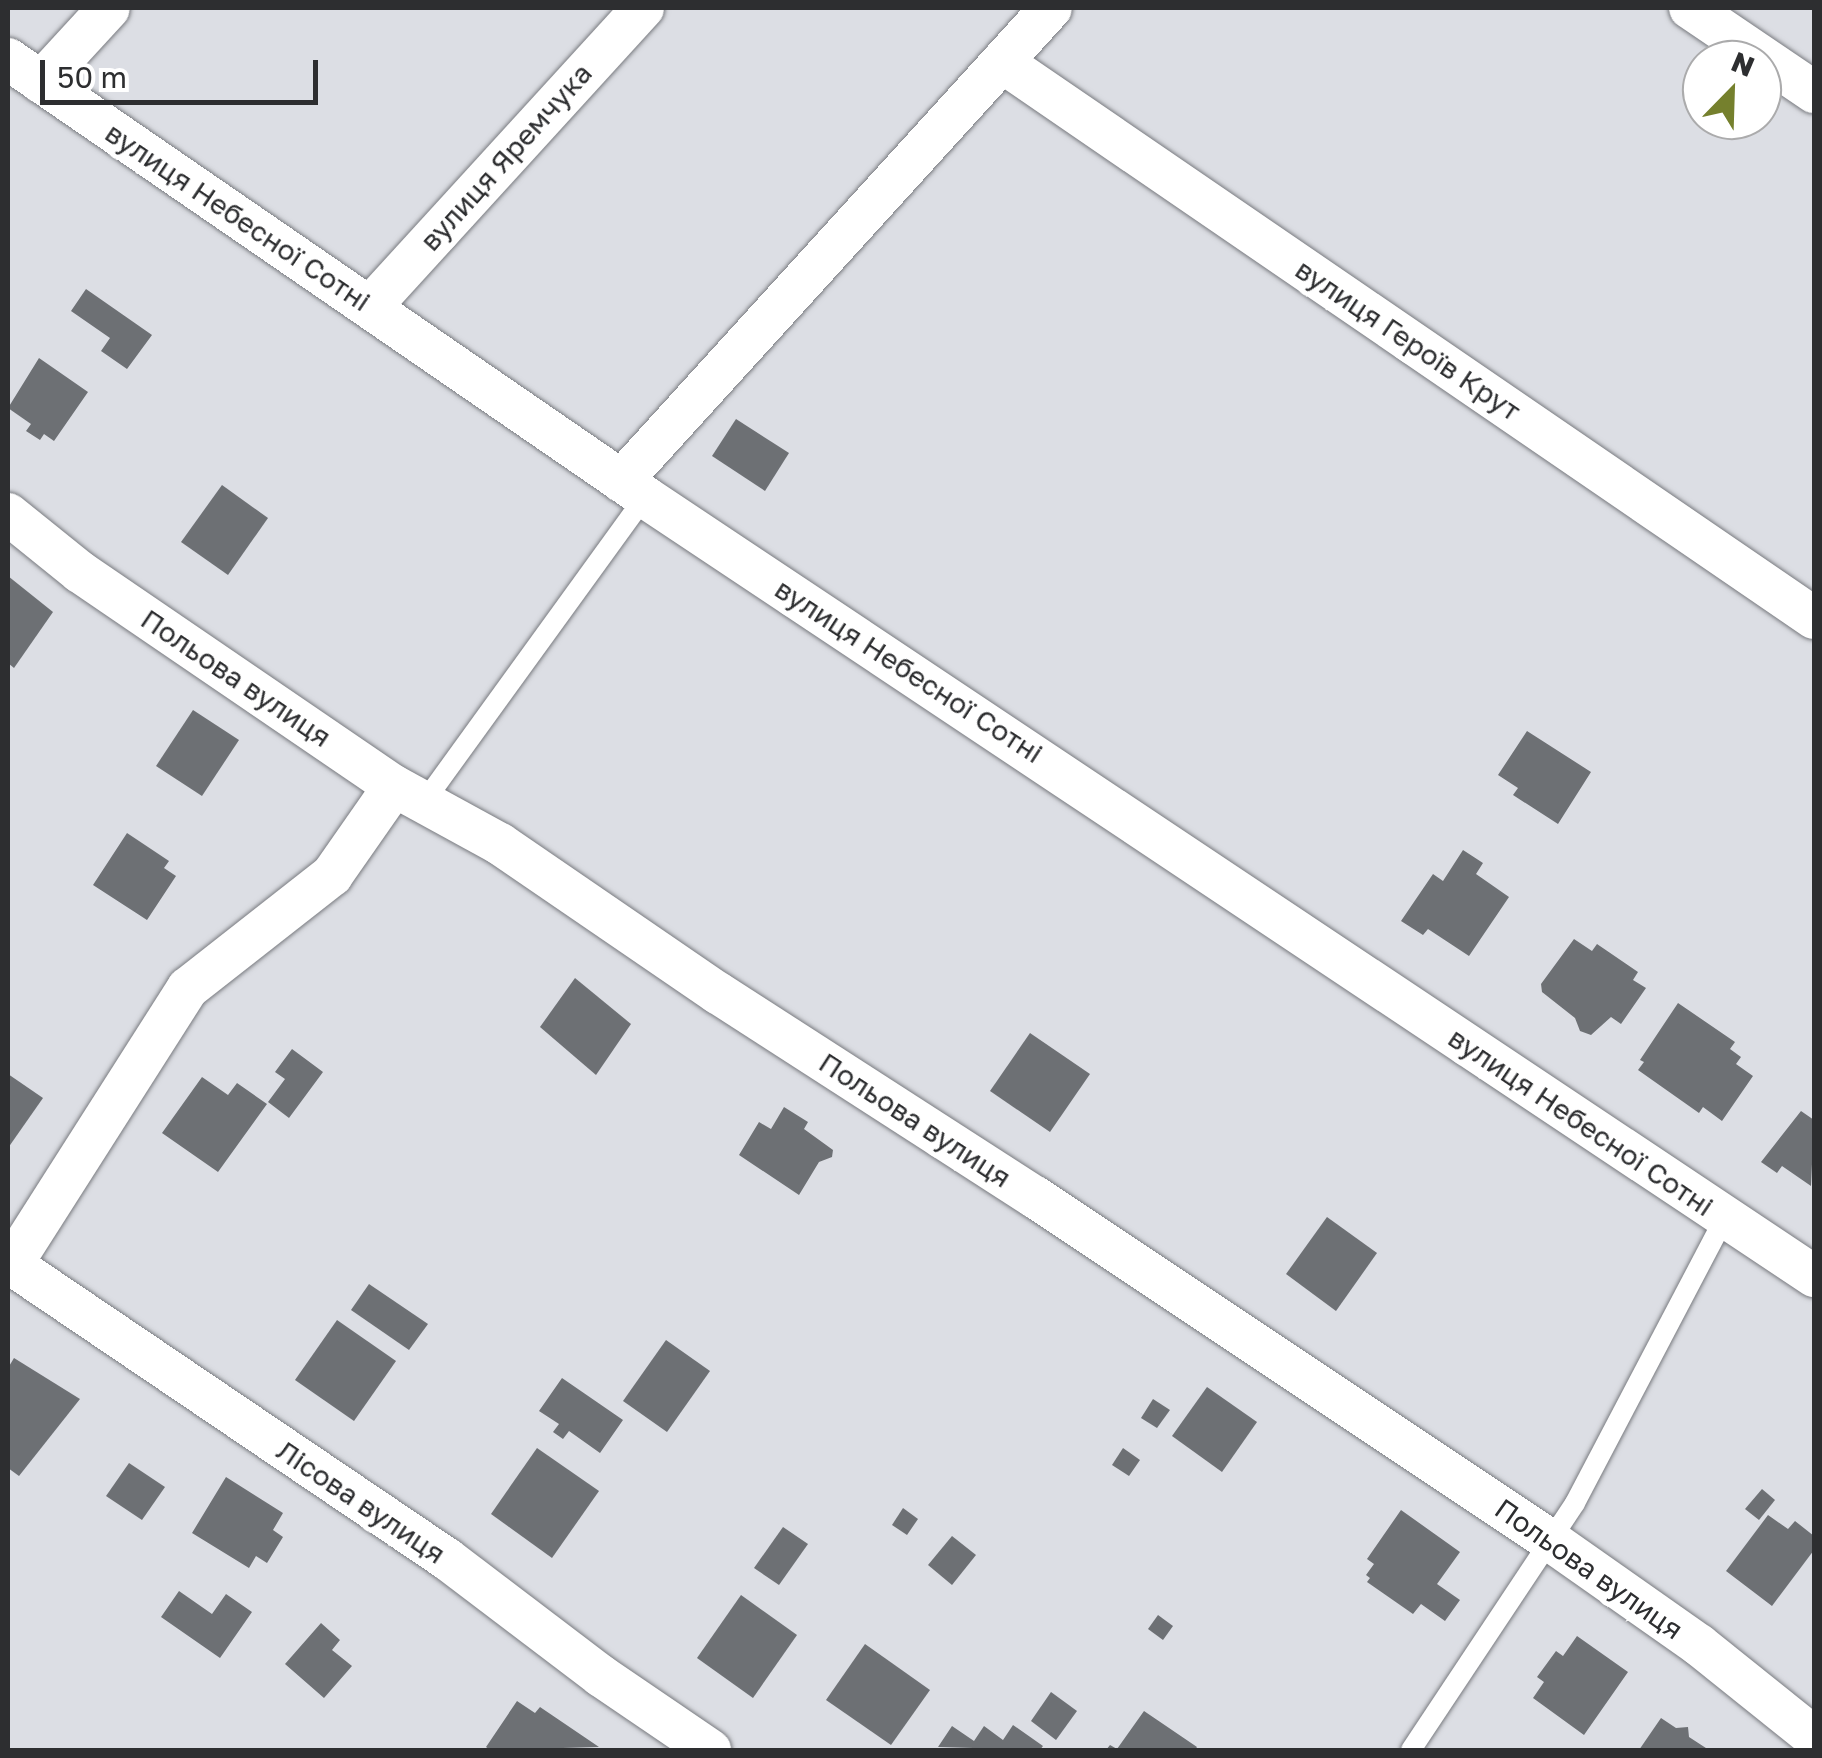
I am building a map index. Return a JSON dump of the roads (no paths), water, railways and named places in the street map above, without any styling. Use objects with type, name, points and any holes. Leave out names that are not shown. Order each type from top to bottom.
[{"type":"street","points":[[24,70],[109,8]]},
{"type":"street","name":"вулиця Яремчука","points":[[370,308],[643,8]]},
{"type":"street","points":[[633,490],[1051,8]]},
{"type":"street","points":[[1690,8],[1814,92]]},
{"type":"street","name":"вулиця Героїв Крут","points":[[1002,62],[1814,618]]},
{"type":"street","name":"вулиця Небесної Сотні","points":[[24,70],[633,490],[1080,783],[1814,1276]]},
{"type":"street","name":"Польова вулиця","points":[[8,514],[80,572],[409,794],[500,844],[718,994],[1035,1197],[1551,1541],[1699,1645],[1814,1737]]},
{"type":"street","points":[[9,1266],[188,988],[332,875],[409,794]]},
{"type":"street","name":"Лісова вулиця","points":[[9,1266],[447,1559],[601,1676],[710,1750]]},
{"type":"lane","points":[[409,794],[633,490]]},
{"type":"lane","points":[[1411,1750],[1551,1541],[1645,1376],[1724,1218]]}]
